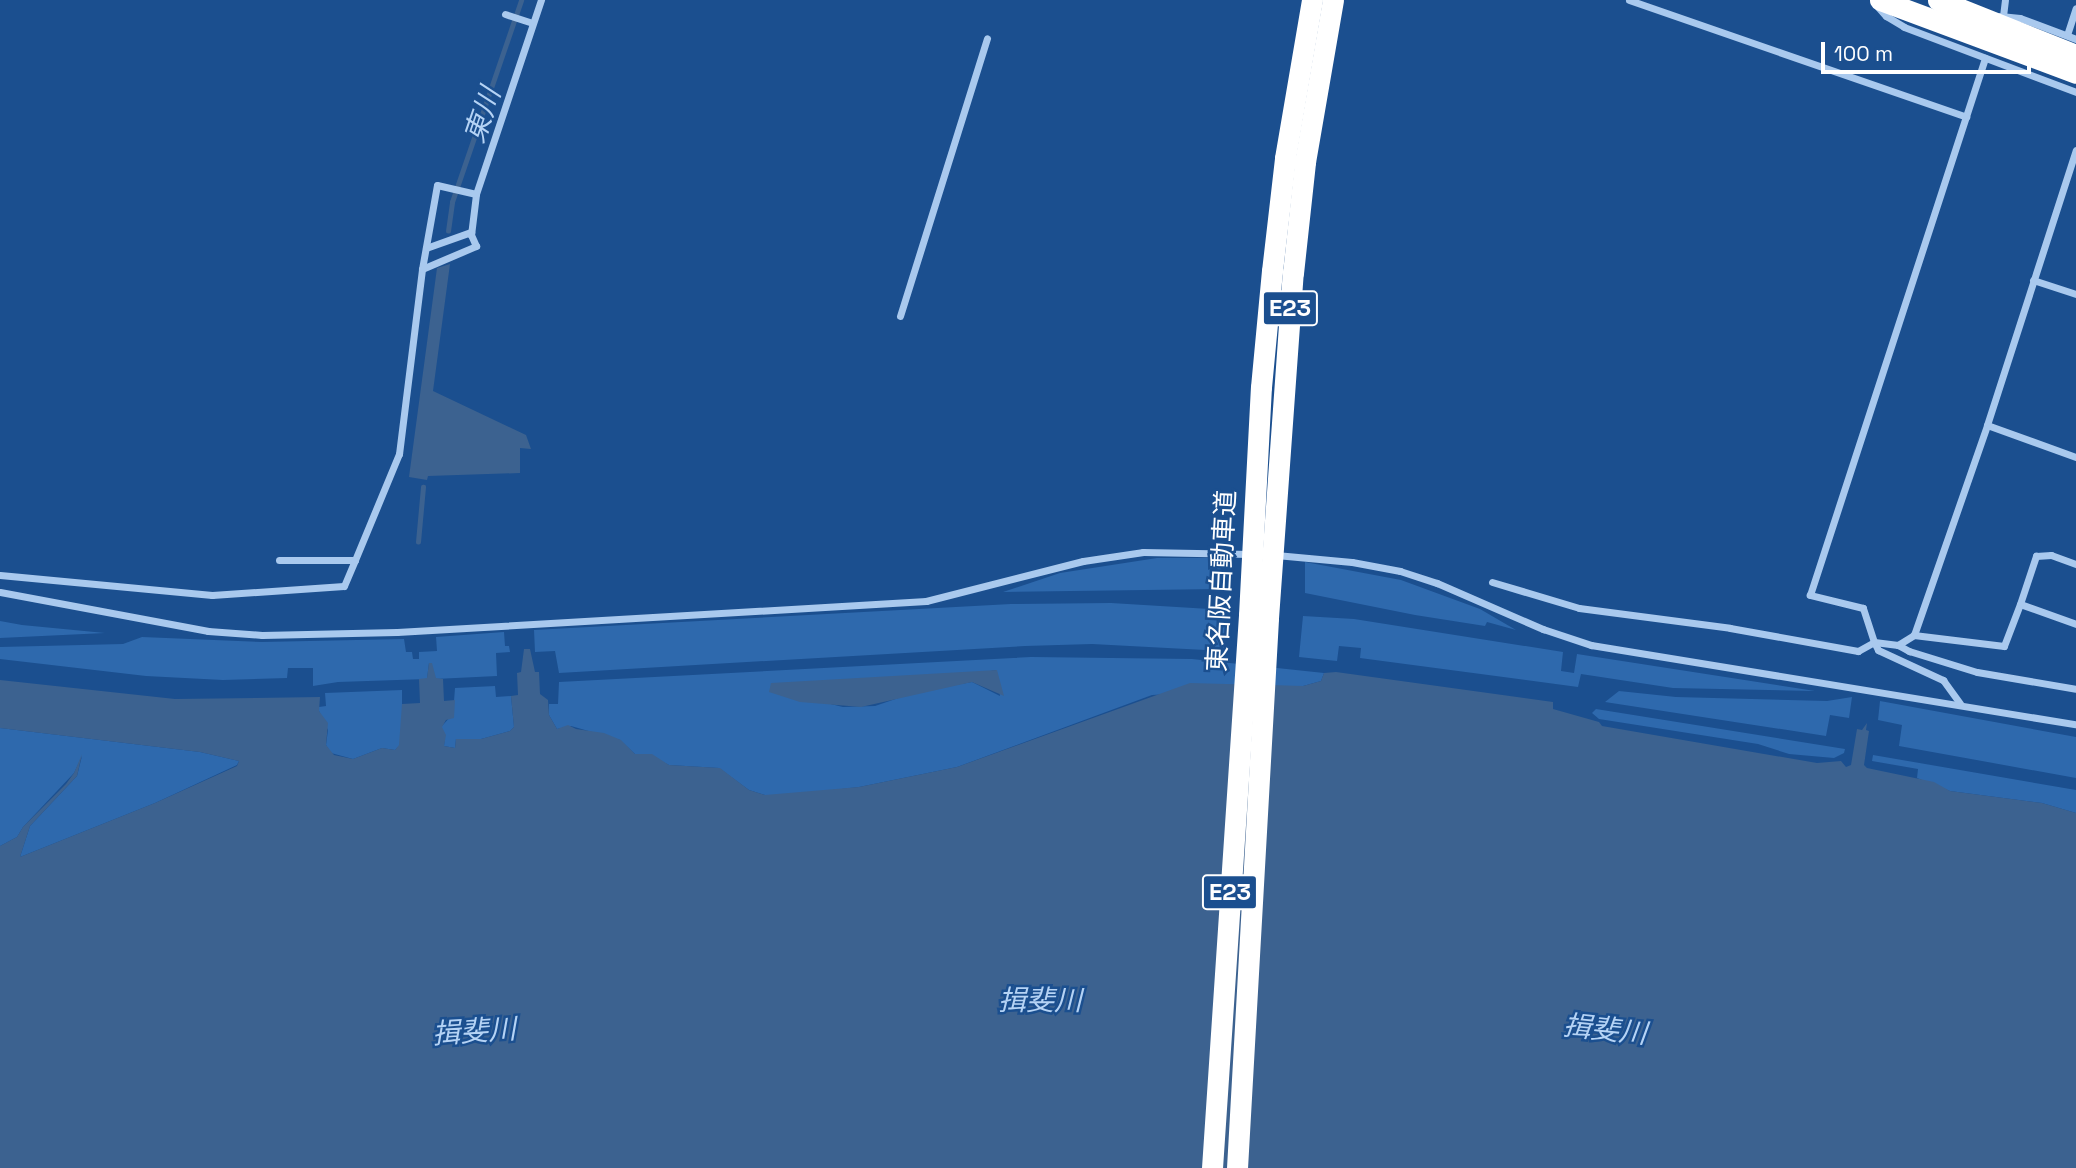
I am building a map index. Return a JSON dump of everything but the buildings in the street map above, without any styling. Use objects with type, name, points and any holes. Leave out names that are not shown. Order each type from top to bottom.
[{"type":"highway","name":"東名阪自動車道","points":[[1237,1168],[1285,362],[1305,162],[1333,0]]},
{"type":"highway","points":[[1880,0],[2076,73]]},
{"type":"highway","points":[[1937,0],[2072,45]]},
{"type":"highway","name":"東名阪自動車道","points":[[1212,1168],[1264,361],[1285,158],[1311,3]]},
{"type":"street","points":[[422,269],[477,246],[471,232],[476,194],[530,22],[541,0]]},
{"type":"street","points":[[1629,0],[1966,117]]},
{"type":"street","points":[[1871,0],[1886,16],[1904,27],[2076,92]]},
{"type":"street","points":[[2003,16],[2005,0]]},
{"type":"street","points":[[2072,45],[2076,8]]},
{"type":"street","points":[[505,13],[530,22]]},
{"type":"street","points":[[1980,16],[2020,18],[2072,45]]},
{"type":"street","points":[[900,316],[987,38]]},
{"type":"street","points":[[2072,45],[2076,39]]},
{"type":"street","points":[[1960,704],[1942,680],[1878,650],[1863,608],[1810,595],[1985,58]]},
{"type":"street","points":[[1898,645],[1914,635],[1987,425],[2076,150]]},
{"type":"street","points":[[0,575],[212,595],[344,586],[399,454],[422,269],[436,185],[476,194]]},
{"type":"street","points":[[426,248],[471,232]]},
{"type":"street","points":[[2033,280],[2076,294]]},
{"type":"street","points":[[1987,425],[2076,457]]},
{"type":"street","points":[[0,593],[208,631],[262,635],[397,632],[926,600],[1083,561],[1143,552],[1219,552],[1352,562],[1400,571],[1437,583],[1542,629],[1591,645],[2076,724]]},
{"type":"street","points":[[1914,635],[2004,646],[2036,555],[2051,555],[2076,564]]},
{"type":"street","points":[[279,560],[355,561]]},
{"type":"street","points":[[1492,582],[1579,608],[1730,628],[1858,651],[1874,642],[1898,645],[1909,652],[1977,672],[2076,689]]},
{"type":"street","points":[[2020,604],[2076,624]]},
{"type":"shaded area","points":[[1157,558],[1221,558],[1220,589],[1003,592],[1060,573]]},
{"type":"shaded area","points":[[1305,562],[1401,580],[1480,609],[1516,630],[1487,622],[1485,626],[1415,615],[1305,593]]},
{"type":"shaded area","points":[[1111,603],[1226,610],[1224,651],[1092,644],[1025,646],[559,673],[555,651],[535,652],[534,630],[1011,604]]},
{"type":"shaded area","points":[[1303,616],[1354,619],[1563,652],[1561,671],[1574,673],[1577,654],[1815,691],[1673,688],[1581,674],[1578,687],[1360,658],[1361,648],[1339,646],[1337,661],[1299,657]]},
{"type":"shaded area","points":[[0,621],[22,625],[105,633],[0,638]]},
{"type":"shaded area","points":[[504,632],[505,646],[509,646],[510,652],[496,653],[497,676],[435,679],[429,663],[427,679],[338,682],[313,686],[313,668],[288,668],[287,678],[223,680],[146,676],[0,659],[0,647],[123,644],[142,637],[262,642],[404,639],[406,652],[412,652],[413,659],[419,659],[419,652],[437,651],[436,637]]},
{"type":"shaded area","points":[[1031,657],[1192,659],[1324,673],[1321,681],[1303,686],[1152,695],[957,767],[859,787],[789,795],[765,795],[749,790],[719,768],[669,765],[647,754],[635,754],[620,740],[571,726],[557,729],[549,715],[549,704],[558,704],[559,682]],"holes":[[[996,670],[1000,696],[972,682],[916,692],[875,706],[843,707],[818,701]]]},
{"type":"shaded area","points":[[495,686],[496,697],[511,696],[514,727],[510,731],[481,739],[456,739],[455,748],[444,746],[445,735],[441,727],[453,714],[455,688]]},
{"type":"shaded area","points":[[402,690],[402,730],[400,745],[395,750],[382,748],[353,759],[331,753],[326,745],[328,730],[319,711],[319,707],[326,706],[325,693]]},
{"type":"shaded area","points":[[1619,691],[1676,697],[1827,701],[1852,697],[1849,718],[1830,715],[1826,736],[1605,702]]},
{"type":"shaded area","points":[[1880,701],[2076,737],[2076,778],[1899,746],[1902,725],[1878,720]]},
{"type":"shaded area","points":[[1596,709],[1845,749],[1844,753],[1834,758],[1789,754],[1758,744],[1599,719],[1592,713]]},
{"type":"shaded area","points":[[0,728],[200,752],[239,761],[237,765],[155,803],[20,857],[30,826],[77,776],[82,756],[74,773],[23,827],[17,837],[0,846]]},
{"type":"shaded area","points":[[1873,755],[2076,790],[2076,813],[2042,803],[1950,791],[1917,778],[1918,769],[1872,761]]},
{"type":"water","points":[[450,264],[433,391],[526,435],[531,449],[520,448],[520,473],[428,476],[427,480],[409,477],[437,268]]},
{"type":"water","name":"揖斐川","points":[[524,649],[530,649],[535,672],[539,672],[540,694],[548,700],[549,715],[557,729],[568,725],[576,729],[604,733],[621,740],[635,754],[652,754],[669,765],[720,768],[749,790],[765,795],[859,787],[957,767],[1190,683],[1303,686],[1321,681],[1324,673],[1336,672],[1553,702],[1553,709],[1599,722],[1602,726],[1817,763],[1841,761],[1846,767],[1851,765],[1857,729],[1862,730],[1867,723],[1866,730],[1869,731],[1864,765],[1867,768],[1934,782],[1950,791],[2042,803],[2076,813],[2076,1168],[0,1168],[0,846],[17,837],[23,827],[66,784],[82,754],[77,776],[30,826],[20,857],[155,803],[237,766],[239,761],[200,752],[0,728],[0,680],[175,699],[320,697],[319,711],[328,723],[326,745],[334,755],[353,759],[382,748],[395,750],[399,745],[402,704],[420,703],[419,679],[427,678],[429,663],[432,663],[436,678],[443,679],[444,701],[455,700],[454,718],[446,720],[442,727],[446,735],[444,746],[455,748],[456,739],[481,739],[510,731],[514,727],[511,696],[518,695],[517,673],[521,672]]},
{"type":"water","points":[[997,670],[1004,696],[972,682],[861,707],[800,702],[769,692],[771,683]]},
{"type":"waterway","name":"東川","points":[[448,231],[452,202],[521,0]]},
{"type":"waterway","name":"東川","points":[[418,542],[423,487]]}]
